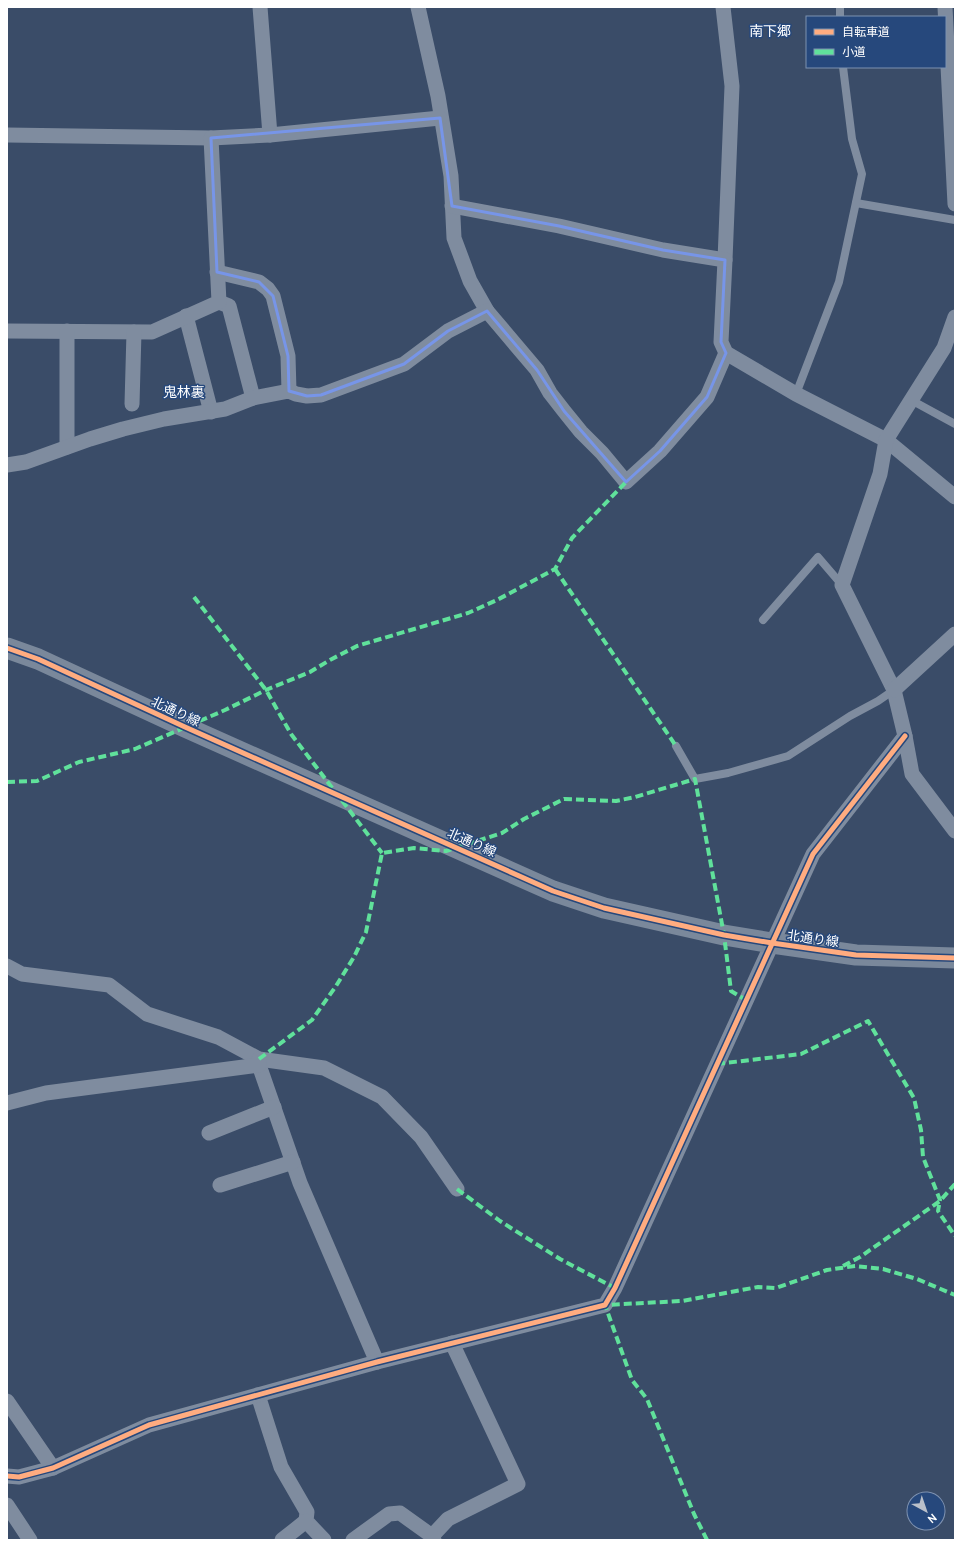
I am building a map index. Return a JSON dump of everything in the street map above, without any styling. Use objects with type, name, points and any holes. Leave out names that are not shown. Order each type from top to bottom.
[{"type":"street","points":[[260,7],[270,135]]},
{"type":"street","points":[[418,7],[438,96],[440,118],[450,176],[454,238],[470,281],[487,311],[537,370],[550,393],[576,427],[602,453],[626,482],[660,451],[707,397],[726,353]]},
{"type":"street","points":[[724,7],[732,86],[720,342],[726,353],[796,394],[886,440],[955,497]]},
{"type":"street","points":[[946,27],[955,204]]},
{"type":"street","points":[[7,135],[211,138],[270,135],[440,118]]},
{"type":"street","points":[[211,138],[219,302]]},
{"type":"street","points":[[452,206],[559,226],[663,250],[725,260]]},
{"type":"street","points":[[218,272],[259,282],[268,289],[273,296],[288,356],[289,391]]},
{"type":"street","points":[[7,331],[152,332],[219,302],[229,306],[253,398]]},
{"type":"street","points":[[7,465],[26,462],[123,429],[164,419],[226,409],[253,398],[289,391],[307,396],[321,395],[404,364],[448,331],[487,311]]},
{"type":"street","points":[[186,316],[211,412]]},
{"type":"street","points":[[955,317],[944,348],[886,440],[880,474],[842,584],[894,690],[912,774],[955,831]]},
{"type":"street","points":[[67,331],[67,447]]},
{"type":"street","points":[[132,404],[134,332]]},
{"type":"street","points":[[894,690],[955,634]]},
{"type":"street","name":"北通り線","points":[[7,648],[38,659],[185,727],[553,891],[604,908],[724,935],[856,955],[955,958]]},
{"type":"street","points":[[7,1476],[19,1477],[53,1468],[149,1425],[377,1362],[605,1304],[614,1288],[813,854],[905,736]]},
{"type":"street","points":[[7,966],[22,974],[109,985],[147,1014],[218,1037],[259,1062],[303,1190],[377,1362]]},
{"type":"street","points":[[7,1103],[46,1093],[259,1062],[324,1068],[382,1097],[421,1137],[458,1189]]},
{"type":"street","points":[[209,1133],[274,1107]]},
{"type":"street","points":[[220,1185],[293,1162]]},
{"type":"street","points":[[353,1540],[389,1514],[400,1514],[433,1538],[448,1519],[518,1484],[452,1343]]},
{"type":"street","points":[[258,1395],[281,1467],[307,1512],[306,1521],[282,1540]]},
{"type":"street","points":[[7,1401],[53,1468]]},
{"type":"street","points":[[7,1505],[30,1540]]},
{"type":"street","points":[[306,1521],[324,1540]]},
{"type":"lane","points":[[796,394],[839,282],[862,174],[852,139],[843,68]]},
{"type":"lane","points":[[856,203],[955,220]]},
{"type":"lane","points":[[911,400],[955,424]]},
{"type":"lane","points":[[763,620],[818,556],[842,584]]},
{"type":"lane","points":[[676,746],[695,779],[728,773],[788,756],[894,690]]},
{"type":"highlighted area","points":[[440,118],[452,206],[559,226],[663,250],[725,260],[721,342],[726,353],[707,397],[660,451],[626,482],[564,411],[537,370],[487,311],[448,331],[404,364],[321,395],[307,396],[289,391],[288,356],[273,296],[259,282],[217,272],[211,138]]},
{"type":"marked path","points":[[7,782],[37,781],[79,762],[135,749],[225,710],[266,690],[310,672],[357,646],[468,613],[497,600],[555,569],[572,538],[626,482]]},
{"type":"marked path","points":[[555,569],[676,746]]},
{"type":"marked path","points":[[194,597],[266,690],[291,734],[382,853]]},
{"type":"marked path","points":[[259,1059],[312,1020],[354,957],[366,932],[382,853],[414,848],[446,851],[502,833],[524,819],[564,799],[616,801],[635,797],[695,779],[724,935],[731,991],[746,1000]]},
{"type":"marked path","points":[[717,1064],[801,1054],[868,1021],[914,1098],[921,1130],[923,1157],[940,1200],[938,1211],[955,1236]]},
{"type":"marked path","points":[[843,1266],[860,1257],[940,1201],[955,1184]]},
{"type":"marked path","points":[[457,1189],[500,1221],[560,1259],[615,1288]]},
{"type":"marked path","points":[[707,1540],[694,1514],[647,1399],[632,1380],[605,1305],[682,1301],[758,1287],[776,1288],[827,1270],[855,1266],[883,1269],[917,1279],[955,1295]]},
{"type":"cycle path","points":[[7,648],[38,659],[185,727],[553,891],[604,908],[724,935],[856,955],[955,958]]},
{"type":"cycle path","points":[[7,1476],[19,1477],[53,1468],[149,1425],[377,1362],[605,1305],[615,1288],[813,854],[905,736]]},
{"type":"district","name":"南下郷","points":[[770,31]]},
{"type":"district","name":"鬼林裏","points":[[184,392]]}]
